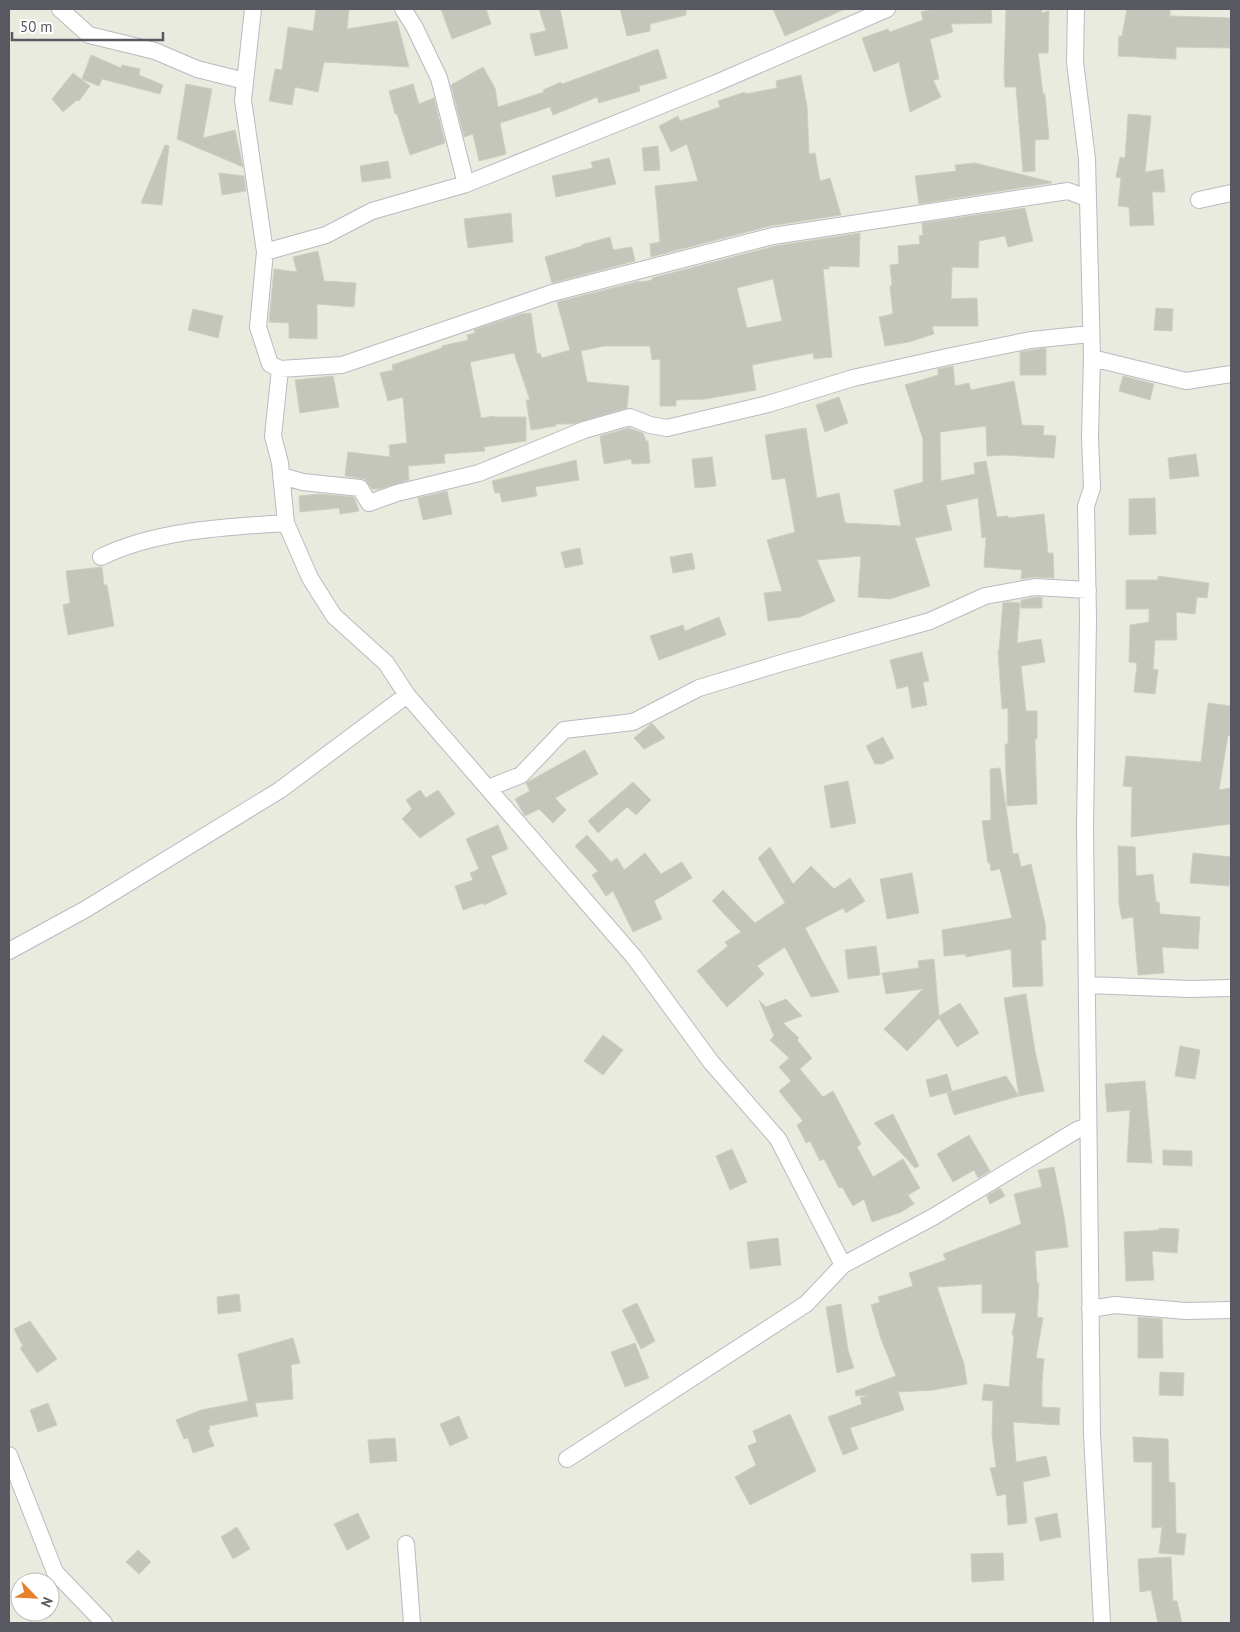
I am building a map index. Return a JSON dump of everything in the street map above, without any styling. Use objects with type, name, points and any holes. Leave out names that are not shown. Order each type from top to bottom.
[{"type":"street","points":[[60,9],[89,36],[155,51],[197,69],[245,81]]},
{"type":"street","points":[[253,9],[243,100],[265,252],[258,327],[270,364],[280,368],[342,365],[552,293],[773,236],[1068,191],[1087,198]]},
{"type":"street","points":[[403,9],[414,26],[439,78],[466,184]]},
{"type":"street","points":[[265,252],[326,236],[372,211],[466,184],[714,84],[887,9]]},
{"type":"street","points":[[1076,9],[1075,62],[1087,159],[1092,358],[1090,437],[1092,488],[1086,506],[1088,590],[1085,830],[1092,1434],[1102,1623]]},
{"type":"street","points":[[1199,200],[1231,193]]},
{"type":"street","points":[[281,476],[303,482],[360,488],[369,503],[397,493],[479,473],[584,430],[630,417],[650,425],[667,428],[768,404],[853,378],[947,357],[1031,340],[1090,334]]},
{"type":"street","points":[[1092,358],[1186,381],[1231,374]]},
{"type":"street","points":[[280,368],[273,436],[281,476],[286,523],[310,578],[334,616],[386,663],[407,695],[634,957],[711,1062],[778,1140],[843,1265]]},
{"type":"street","points":[[101,557],[116,550],[170,535],[241,526],[286,523]]},
{"type":"street","points":[[488,788],[521,775],[564,730],[633,722],[699,688],[930,621],[985,596],[1035,586],[1088,590]]},
{"type":"street","points":[[9,951],[86,909],[280,790],[407,695]]},
{"type":"street","points":[[1087,985],[1190,989],[1231,988]]},
{"type":"street","points":[[567,1459],[806,1304],[843,1265],[933,1217],[1076,1130],[1088,1126]]},
{"type":"street","points":[[1090,1309],[1115,1305],[1186,1311],[1231,1310]]},
{"type":"street","points":[[9,1455],[55,1572],[104,1623]]},
{"type":"street","points":[[406,1544],[412,1623]]},
{"type":"building","points":[[316,9],[349,9],[347,29],[397,21],[409,67],[324,62],[318,92],[295,87],[292,105],[269,101],[275,69],[282,70],[288,27],[313,31]]},
{"type":"building","points":[[441,9],[486,9],[491,24],[452,39]]},
{"type":"building","points":[[539,9],[560,9],[568,48],[535,56],[530,34],[546,31]]},
{"type":"building","points":[[620,9],[686,9],[686,15],[650,24],[650,31],[627,36]]},
{"type":"building","points":[[773,9],[845,9],[785,36]]},
{"type":"building","points":[[933,9],[991,9],[992,23],[951,24],[953,32],[930,39],[939,79],[933,80],[941,97],[910,112],[899,62],[874,72],[862,38],[888,29],[890,32],[923,20],[921,12]]},
{"type":"building","points":[[1006,9],[1041,9],[1042,13],[1049,11],[1048,53],[1038,53],[1043,94],[1045,94],[1049,139],[1035,140],[1035,171],[1023,172],[1016,87],[1005,87]]},
{"type":"building","points":[[1127,9],[1170,9],[1170,16],[1231,18],[1231,48],[1176,47],[1176,59],[1118,56],[1119,36],[1122,36]]},
{"type":"building","points":[[658,49],[667,78],[639,86],[640,91],[599,103],[597,97],[553,115],[550,107],[500,123],[506,154],[479,161],[473,134],[464,137],[451,85],[483,67],[495,88],[498,107],[544,92],[543,90],[561,82],[562,84]]},
{"type":"building","points":[[91,55],[121,68],[122,65],[140,69],[139,75],[163,85],[160,94],[102,79],[99,86],[82,79]]},
{"type":"building","points":[[73,73],[90,86],[79,101],[77,100],[63,112],[52,99]]},
{"type":"building","points":[[801,75],[807,106],[809,154],[815,153],[820,181],[830,178],[841,215],[770,226],[651,257],[650,244],[660,242],[655,186],[698,181],[687,144],[671,152],[659,126],[678,116],[680,121],[720,107],[718,101],[745,92],[745,94],[777,88],[776,81]]},
{"type":"building","points":[[186,84],[212,89],[203,138],[235,130],[243,167],[177,139]]},
{"type":"building","points":[[413,84],[419,104],[434,98],[445,143],[410,155],[389,91]]},
{"type":"building","points":[[1128,114],[1151,116],[1145,172],[1163,169],[1165,192],[1152,192],[1154,225],[1130,226],[1129,207],[1118,206],[1121,178],[1116,177],[1120,157],[1125,158]]},
{"type":"building","points":[[165,145],[169,146],[162,205],[141,203]]},
{"type":"building","points":[[658,146],[660,170],[644,171],[642,148]]},
{"type":"building","points":[[609,158],[616,184],[556,197],[552,176],[593,168],[591,162]]},
{"type":"building","points":[[388,161],[391,178],[362,182],[360,166]]},
{"type":"building","points":[[975,163],[1052,182],[919,204],[915,176],[956,171],[955,165]]},
{"type":"building","points":[[219,173],[244,176],[246,191],[222,195]]},
{"type":"building","points":[[1025,208],[1033,241],[1008,247],[1005,236],[979,241],[978,268],[952,267],[951,299],[977,298],[978,326],[932,326],[934,334],[909,342],[885,346],[879,317],[893,314],[890,265],[899,264],[898,246],[920,244],[919,236],[923,235],[922,223]]},
{"type":"building","points":[[511,213],[513,242],[468,248],[464,219]]},
{"type":"building","points":[[860,233],[859,267],[829,266],[829,269],[823,269],[832,357],[814,359],[813,353],[752,365],[756,390],[706,399],[676,400],[676,406],[660,406],[660,359],[652,360],[650,346],[604,346],[581,351],[587,382],[629,386],[627,408],[573,424],[556,424],[556,426],[531,430],[526,400],[530,400],[514,353],[470,362],[481,418],[494,416],[526,417],[526,441],[484,447],[485,451],[444,454],[445,463],[408,466],[409,480],[379,489],[372,489],[365,479],[345,476],[348,452],[390,457],[389,445],[407,443],[403,397],[388,401],[380,373],[393,370],[392,365],[442,348],[442,346],[468,340],[467,335],[475,333],[474,330],[521,314],[531,313],[537,354],[540,353],[542,358],[570,350],[557,302],[640,281],[652,280],[652,278],[775,246]],"holes":[[[773,279],[782,321],[747,328],[737,288]]]},
{"type":"building","points":[[610,237],[613,250],[632,247],[635,261],[552,283],[545,257]]},
{"type":"building","points":[[318,251],[324,281],[356,283],[354,307],[317,304],[317,339],[289,338],[289,323],[269,322],[274,269],[297,272],[293,257]]},
{"type":"building","points":[[1156,308],[1173,309],[1172,331],[1154,330]]},
{"type":"building","points":[[193,309],[223,316],[218,338],[188,330]]},
{"type":"building","points":[[1046,348],[1046,375],[1020,375],[1020,352]]},
{"type":"building","points":[[953,366],[955,386],[969,383],[971,390],[1014,381],[1022,425],[1044,426],[1043,435],[1056,436],[1054,458],[1004,455],[987,456],[986,426],[940,432],[941,481],[975,474],[974,463],[986,461],[997,517],[1008,516],[1008,518],[1044,514],[1048,553],[1053,553],[1054,578],[1035,577],[1021,579],[1022,570],[984,567],[986,537],[982,538],[978,498],[946,505],[952,530],[915,538],[930,586],[890,599],[858,597],[861,556],[817,560],[835,601],[800,617],[768,621],[764,593],[782,591],[767,540],[795,532],[785,478],[772,480],[765,435],[806,428],[817,498],[839,493],[845,523],[901,526],[894,490],[923,482],[923,439],[905,385],[938,375],[938,369]]},
{"type":"building","points":[[333,376],[339,407],[300,413],[295,380]]},
{"type":"building","points":[[1123,376],[1154,384],[1150,400],[1119,391]]},
{"type":"building","points":[[839,397],[848,423],[825,432],[816,405]]},
{"type":"building","points":[[629,428],[643,433],[646,441],[648,441],[650,463],[632,464],[631,459],[604,464],[600,436]]},
{"type":"building","points":[[1196,454],[1199,476],[1170,479],[1168,458]]},
{"type":"building","points":[[712,457],[716,486],[695,488],[692,459]]},
{"type":"building","points":[[576,460],[579,480],[535,487],[537,496],[502,502],[500,493],[495,493],[492,481]]},
{"type":"building","points":[[447,491],[452,514],[423,520],[418,498]]},
{"type":"building","points":[[319,494],[354,497],[359,511],[340,514],[339,508],[300,512],[299,496]]},
{"type":"building","points":[[1155,498],[1156,534],[1129,535],[1129,499]]},
{"type":"building","points":[[580,548],[583,564],[565,568],[561,552]]},
{"type":"building","points":[[692,553],[695,569],[673,573],[670,557]]},
{"type":"building","points":[[102,567],[104,585],[107,585],[114,626],[68,635],[63,605],[70,603],[66,571]]},
{"type":"building","points":[[1158,576],[1209,583],[1207,598],[1197,597],[1195,614],[1176,612],[1177,640],[1155,640],[1153,669],[1158,670],[1155,694],[1134,692],[1137,663],[1129,662],[1130,625],[1149,622],[1149,609],[1126,609],[1126,580],[1158,580]]},
{"type":"building","points":[[1042,597],[1042,608],[1021,608],[1021,600]]},
{"type":"building","points":[[1003,603],[1020,603],[1017,643],[1041,639],[1045,662],[1021,666],[1026,711],[1037,711],[1037,739],[1035,739],[1037,804],[1007,806],[1005,744],[1008,744],[1008,708],[1002,709],[998,651]]},
{"type":"building","points":[[719,617],[726,635],[659,660],[650,636],[683,625],[685,631]]},
{"type":"building","points":[[922,652],[929,681],[923,682],[927,705],[912,708],[908,686],[897,689],[890,660]]},
{"type":"building","points":[[1208,703],[1231,706],[1231,736],[1228,735],[1219,790],[1231,788],[1231,824],[1131,837],[1132,787],[1123,786],[1126,756],[1201,762]]},
{"type":"building","points":[[652,723],[665,738],[644,749],[634,738]]},
{"type":"building","points":[[883,737],[894,758],[882,764],[875,764],[866,746]]},
{"type":"building","points":[[585,750],[598,774],[555,798],[566,810],[553,823],[539,809],[525,816],[515,799],[530,791],[526,783]]},
{"type":"building","points":[[1000,768],[1013,854],[1018,853],[1021,867],[1031,864],[1045,923],[1046,940],[1041,940],[1043,986],[1013,987],[1011,949],[966,957],[965,954],[944,956],[942,930],[1012,918],[1000,869],[991,871],[990,863],[988,863],[982,821],[991,820],[990,769]]},
{"type":"building","points":[[848,781],[856,823],[831,828],[824,786]]},
{"type":"building","points":[[633,782],[651,800],[636,815],[627,807],[598,833],[588,821]]},
{"type":"building","points":[[420,790],[426,798],[438,790],[455,814],[420,838],[402,819],[412,809],[406,800]]},
{"type":"building","points":[[498,825],[508,849],[491,856],[507,894],[484,905],[483,903],[463,910],[455,886],[473,880],[470,873],[479,869],[466,839]]},
{"type":"building","points":[[587,835],[611,862],[617,858],[624,870],[645,853],[661,874],[682,862],[692,878],[654,901],[662,919],[633,932],[613,891],[606,896],[592,875],[598,871],[575,846]]},
{"type":"building","points":[[1118,846],[1135,847],[1136,876],[1153,874],[1156,902],[1159,902],[1160,914],[1200,917],[1198,949],[1162,947],[1164,973],[1138,975],[1133,917],[1122,919],[1119,904]]},
{"type":"building","points":[[770,847],[793,884],[811,866],[834,889],[850,878],[865,901],[846,913],[843,908],[805,928],[839,992],[811,997],[785,947],[757,966],[764,974],[727,1007],[697,971],[728,946],[725,942],[741,932],[712,901],[723,890],[755,923],[785,903],[758,858]]},
{"type":"building","points":[[1193,853],[1231,857],[1229,886],[1190,883]]},
{"type":"building","points":[[912,873],[919,913],[887,919],[880,879]]},
{"type":"building","points":[[876,946],[880,975],[848,979],[845,950]]},
{"type":"building","points":[[934,959],[939,1016],[960,1003],[979,1033],[957,1047],[939,1018],[907,1051],[884,1029],[923,989],[886,994],[882,973],[919,968],[918,961]]},
{"type":"building","points":[[1026,994],[1035,1051],[1044,1091],[1019,1096],[1004,998]]},
{"type":"building","points":[[786,999],[802,1016],[783,1023],[799,1038],[797,1040],[812,1058],[800,1069],[823,1097],[833,1091],[861,1144],[857,1147],[873,1177],[903,1159],[920,1188],[908,1195],[914,1204],[901,1212],[872,1222],[864,1199],[853,1206],[842,1187],[839,1188],[824,1159],[820,1161],[810,1141],[806,1143],[797,1125],[803,1121],[779,1091],[791,1081],[779,1067],[789,1058],[770,1040],[774,1036],[759,1000],[766,1007]]},
{"type":"building","points":[[603,1035],[623,1050],[603,1075],[584,1061]]},
{"type":"building","points":[[1180,1046],[1200,1050],[1195,1079],[1175,1076]]},
{"type":"building","points":[[947,1074],[952,1091],[930,1097],[926,1080]]},
{"type":"building","points":[[1006,1076],[1019,1096],[954,1115],[947,1093]]},
{"type":"building","points":[[1145,1081],[1152,1163],[1127,1162],[1130,1110],[1107,1112],[1105,1084]]},
{"type":"building","points":[[893,1114],[919,1166],[915,1168],[874,1123]]},
{"type":"building","points":[[969,1135],[990,1171],[978,1178],[974,1170],[953,1182],[937,1154]]},
{"type":"building","points":[[732,1149],[747,1182],[730,1190],[716,1156]]},
{"type":"building","points":[[1163,1150],[1192,1151],[1192,1166],[1163,1165]]},
{"type":"building","points":[[1054,1167],[1068,1247],[1035,1251],[1037,1283],[1039,1283],[1037,1317],[1043,1318],[1036,1358],[1044,1359],[1042,1407],[1060,1408],[1059,1425],[1013,1422],[1016,1462],[1046,1456],[1050,1476],[1023,1482],[1027,1523],[1008,1525],[1006,1494],[997,1496],[990,1468],[996,1467],[992,1435],[993,1401],[982,1400],[984,1384],[1009,1387],[1014,1335],[1012,1335],[1016,1313],[982,1313],[982,1284],[937,1287],[964,1364],[967,1384],[933,1390],[898,1392],[904,1410],[850,1428],[858,1449],[843,1455],[828,1417],[862,1404],[860,1398],[869,1395],[856,1396],[855,1391],[896,1376],[881,1339],[871,1305],[880,1302],[878,1297],[913,1286],[909,1273],[946,1260],[943,1254],[1021,1224],[1014,1194],[1042,1187],[1038,1170]]},
{"type":"building","points":[[1000,1188],[1005,1196],[990,1204],[987,1196]]},
{"type":"building","points":[[1159,1228],[1179,1229],[1177,1253],[1152,1251],[1154,1280],[1126,1281],[1124,1232],[1159,1230]]},
{"type":"building","points":[[778,1238],[781,1265],[750,1269],[747,1242]]},
{"type":"building","points":[[239,1294],[241,1311],[218,1314],[217,1297]]},
{"type":"building","points":[[637,1303],[655,1341],[641,1349],[622,1310]]},
{"type":"building","points":[[841,1304],[848,1350],[854,1368],[837,1373],[826,1307]]},
{"type":"building","points":[[1138,1317],[1162,1319],[1163,1358],[1138,1358]]},
{"type":"building","points":[[30,1321],[57,1359],[37,1373],[20,1348],[23,1346],[14,1329]]},
{"type":"building","points":[[293,1338],[300,1363],[291,1365],[293,1399],[255,1403],[258,1416],[209,1426],[210,1429],[208,1430],[214,1446],[193,1453],[188,1438],[184,1439],[176,1420],[201,1410],[248,1401],[238,1354]]},
{"type":"building","points":[[635,1343],[649,1378],[625,1387],[611,1352]]},
{"type":"building","points":[[1160,1372],[1184,1373],[1183,1396],[1159,1395]]},
{"type":"building","points":[[48,1403],[57,1425],[38,1432],[30,1410]]},
{"type":"building","points":[[790,1414],[816,1471],[750,1505],[735,1477],[756,1465],[748,1446],[757,1442],[753,1431]]},
{"type":"building","points":[[459,1416],[468,1438],[450,1446],[440,1424]]},
{"type":"building","points":[[1133,1437],[1168,1439],[1169,1482],[1175,1483],[1176,1533],[1186,1534],[1184,1555],[1159,1553],[1162,1527],[1152,1528],[1152,1462],[1134,1462]]},
{"type":"building","points":[[395,1438],[397,1461],[370,1463],[368,1440]]},
{"type":"building","points":[[358,1513],[370,1538],[347,1550],[334,1524]]},
{"type":"building","points":[[1057,1513],[1061,1537],[1040,1541],[1035,1518]]},
{"type":"building","points":[[237,1527],[250,1549],[233,1559],[221,1537]]},
{"type":"building","points":[[138,1550],[151,1562],[139,1574],[126,1562]]},
{"type":"building","points":[[1003,1553],[1004,1580],[972,1582],[971,1554]]},
{"type":"building","points":[[1171,1557],[1173,1601],[1177,1601],[1182,1623],[1158,1623],[1151,1590],[1140,1592],[1138,1559]]}]
